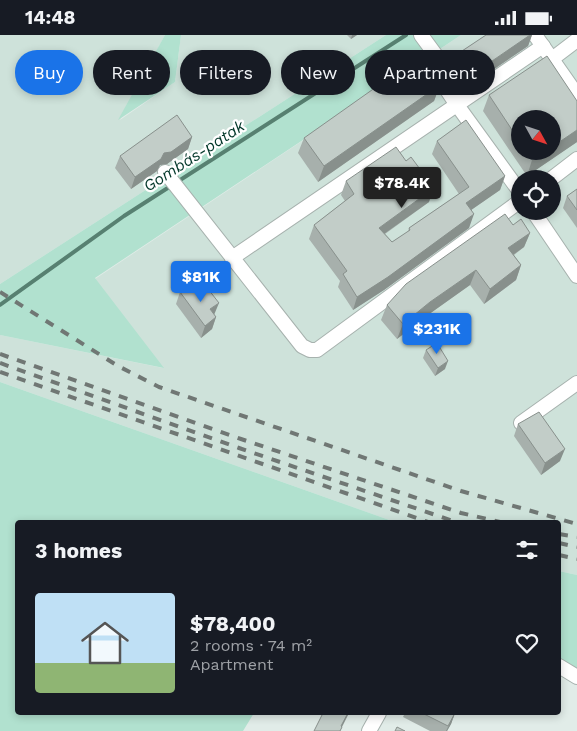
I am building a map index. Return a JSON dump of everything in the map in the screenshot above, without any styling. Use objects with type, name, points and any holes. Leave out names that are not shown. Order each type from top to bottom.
[{"type":"street","points":[[421,35],[443,65],[433,69],[511,180]]},
{"type":"street","points":[[552,59],[577,40]]},
{"type":"street","points":[[232,258],[457,105],[539,41],[577,95]]},
{"type":"street","points":[[561,171],[577,159]]},
{"type":"street","points":[[165,172],[302,346],[310,350],[317,349],[511,208]]},
{"type":"street","points":[[539,220],[577,276]]},
{"type":"street","points":[[521,423],[577,383]]},
{"type":"street","points":[[561,667],[577,677]]},
{"type":"street","points":[[369,731],[378,715]]},
{"type":"shaded area","points":[[0,35],[165,35],[157,50],[93,50],[93,95],[133,95],[120,120],[156,95],[170,95],[170,85],[175,82],[181,35],[386,35],[355,55],[355,50],[281,50],[281,95],[293,95],[0,284]]},
{"type":"shaded area","points":[[461,35],[577,35],[577,575],[561,571],[561,520],[389,520],[0,382],[0,335],[163,368],[95,279],[371,95],[495,95],[495,50],[438,50]]},
{"type":"green space","points":[[165,35],[181,35],[175,82],[170,85],[170,50],[157,50]]},
{"type":"green space","points":[[386,35],[461,35],[438,50],[365,50],[365,95],[371,95],[95,278],[164,368],[0,335],[0,284],[293,95],[355,95],[355,55]]},
{"type":"green space","points":[[132,95],[156,95],[118,120]]},
{"type":"green space","points":[[0,382],[389,520],[15,520],[15,715],[253,715],[243,731],[0,731]]},
{"type":"green space","points":[[561,571],[577,575],[577,677],[561,667]]},
{"type":"building","points":[[486,35],[530,35],[495,59],[495,50],[464,50]]},
{"type":"building","points":[[547,56],[577,101],[577,130],[561,141],[561,110],[511,110],[511,128],[489,95],[495,95],[495,91]]},
{"type":"building","points":[[365,95],[426,95],[324,166],[304,138]]},
{"type":"building","points":[[177,115],[192,137],[171,152],[164,153],[161,159],[135,177],[120,156]]},
{"type":"building","points":[[466,120],[505,176],[466,203],[474,214],[388,277],[357,297],[343,274],[347,271],[314,225],[354,194],[346,181],[396,147],[406,161],[411,157],[434,188],[379,228],[392,242],[410,230],[409,228],[469,187],[437,141]]},
{"type":"building","points":[[577,189],[577,210],[567,196]]},
{"type":"building","points":[[505,214],[513,225],[522,220],[530,233],[508,248],[521,265],[490,289],[476,270],[430,302],[403,324],[387,305],[406,284]]},
{"type":"building","points":[[191,284],[196,291],[205,285],[219,303],[210,309],[216,317],[205,326],[180,292]]},
{"type":"building","points":[[437,343],[448,361],[438,368],[426,350]]},
{"type":"building","points":[[539,412],[565,449],[545,463],[518,424]]},
{"type":"building","points":[[322,715],[347,715],[340,731],[314,731]]},
{"type":"building","points":[[426,715],[454,715],[448,726]]},
{"type":"building","points":[[397,727],[405,731],[395,731]]},
{"type":"waterway","name":"Gombás-patak","points":[[0,305],[124,216],[406,35]]},
{"type":"railway","points":[[0,292],[118,366],[159,387],[461,491],[577,524]]},
{"type":"railway","points":[[0,354],[241,439],[461,513],[492,520]]},
{"type":"railway","points":[[0,363],[239,448],[450,520]]},
{"type":"railway","points":[[0,372],[422,520]]},
{"type":"railway","points":[[561,534],[577,537]]},
{"type":"railway","points":[[561,543],[577,547]]},
{"type":"railway","points":[[561,555],[577,559]]}]
